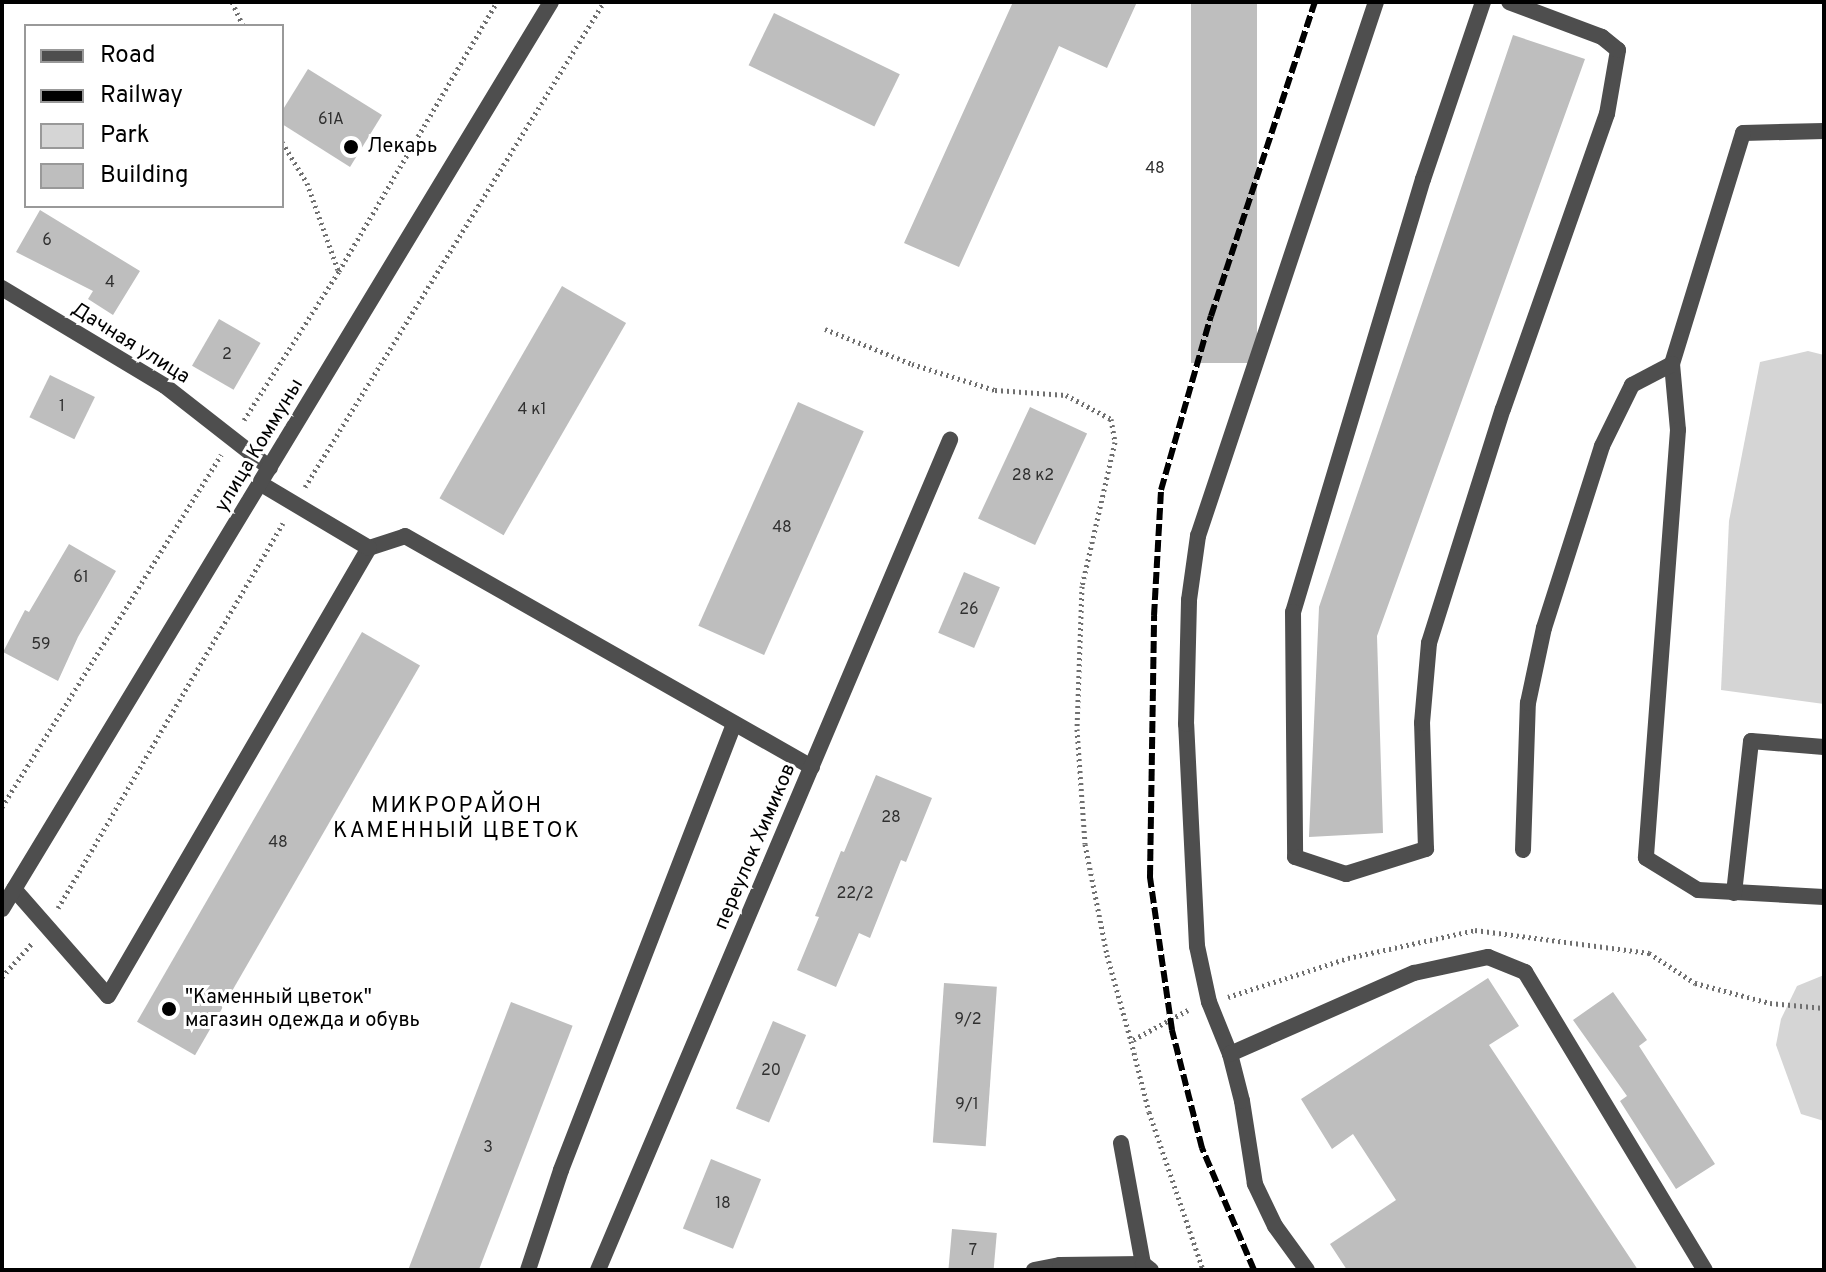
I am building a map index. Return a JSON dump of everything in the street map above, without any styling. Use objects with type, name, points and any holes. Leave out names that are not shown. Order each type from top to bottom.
[{"type":"street","name":"улица Коммуны","points":[[2,909],[8,886],[261,484],[551,2]]},
{"type":"street","points":[[1307,1270],[1275,1226],[1255,1184],[1242,1101],[1230,1054],[1209,1002],[1197,946],[1186,724],[1189,600],[1198,536],[1376,2]]},
{"type":"street","points":[[1483,2],[1423,179],[1293,612],[1295,857],[1346,874],[1426,849],[1422,723],[1429,643],[1503,409],[1607,114],[1618,50],[1602,37],[1509,2]]},
{"type":"street","points":[[1824,131],[1743,133],[1672,364],[1678,430],[1646,858],[1698,890],[1824,897]]},
{"type":"street","name":"Дачная улица","points":[[2,288],[165,386],[270,468]]},
{"type":"street","points":[[1523,850],[1528,703],[1544,628],[1602,446],[1632,385],[1672,364]]},
{"type":"street","name":"переулок Химиков","points":[[598,1270],[950,440]]},
{"type":"street","points":[[261,484],[369,548]]},
{"type":"street","points":[[8,886],[108,996],[369,548],[405,536],[812,767]]},
{"type":"street","points":[[528,1270],[561,1170],[734,724]]},
{"type":"street","points":[[1734,893],[1751,741],[1824,747]]},
{"type":"street","points":[[1230,1054],[1414,973],[1488,957],[1525,972],[1705,1270]]},
{"type":"street","points":[[1034,1270],[1060,1265],[1147,1267],[1121,1143]]},
{"type":"path","points":[[232,2],[242,24]]},
{"type":"path","points":[[2,807],[339,271],[497,2]]},
{"type":"path","points":[[284,145],[307,183],[339,271]]},
{"type":"path","points":[[825,329],[912,364],[995,390],[1066,395],[1111,419],[1115,442],[1082,586],[1077,729],[1085,844],[1107,955],[1149,1112],[1203,1270]]},
{"type":"path","points":[[1131,1041],[1169,1018],[1209,1002],[1348,958],[1475,930],[1649,953],[1695,983],[1770,1003],[1824,1008]]},
{"type":"green space","points":[[1808,351],[1824,355],[1824,704],[1721,690],[1729,521],[1760,362]]},
{"type":"green space","points":[[1824,975],[1824,1121],[1801,1114],[1776,1045],[1781,1019],[1797,986]]},
{"type":"building","points":[[1013,2],[1137,2],[1107,68],[1059,46],[959,267],[904,243]]},
{"type":"building","points":[[1191,2],[1257,2],[1257,363],[1191,363]]},
{"type":"building","points":[[774,13],[900,74],[874,127],[749,65]]},
{"type":"building","points":[[1513,35],[1585,59],[1377,636],[1383,833],[1309,837],[1319,607]]},
{"type":"building","points":[[308,69],[382,115],[350,167],[284,125],[284,108]]},
{"type":"building","points":[[40,210],[140,271],[113,315],[88,299],[93,291],[16,252]]},
{"type":"building","points":[[562,286],[626,323],[504,535],[440,498]]},
{"type":"building","points":[[219,319],[261,343],[234,390],[192,366]]},
{"type":"building","points":[[50,375],[95,397],[74,439],[29,417]]},
{"type":"building","points":[[798,402],[864,431],[764,655],[698,626]]},
{"type":"building","points":[[1030,407],[1087,434],[1035,545],[978,518]]},
{"type":"building","points":[[69,544],[116,571],[78,637],[58,681],[3,652],[25,610],[29,612]]},
{"type":"building","points":[[964,572],[1000,587],[974,648],[938,633]]},
{"type":"building","points":[[362,632],[420,666],[195,1055],[137,1022]]},
{"type":"building","points":[[876,775],[932,798],[906,862],[901,860],[870,938],[859,933],[836,987],[797,970],[841,851],[844,852]]},
{"type":"building","points":[[1488,978],[1519,1026],[1489,1045],[1638,1270],[1347,1270],[1330,1244],[1396,1200],[1353,1134],[1332,1149],[1301,1099]]},
{"type":"building","points":[[944,983],[997,987],[986,1146],[933,1143]]},
{"type":"building","points":[[1613,992],[1647,1040],[1639,1046],[1715,1164],[1676,1189],[1620,1101],[1627,1096],[1573,1020]]},
{"type":"building","points":[[511,1002],[573,1026],[479,1270],[408,1270]]},
{"type":"building","points":[[773,1021],[806,1035],[769,1123],[736,1108]]},
{"type":"building","points":[[711,1159],[761,1179],[733,1249],[683,1229]]},
{"type":"building","points":[[952,1229],[997,1233],[994,1270],[948,1270]]},
{"type":"railway","points":[[1254,1270],[1202,1148],[1172,1030],[1150,877],[1154,616],[1161,490],[1211,316],[1315,2]]},
{"type":"place","name":"Лекарь","points":[[351,147]]},
{"type":"place","name":"\"Каменный цветок\" магазин одежда и обувь","points":[[169,1009]]},
{"type":"district","name":"МИКРОРАЙОН КАМЕННЫЙ ЦВЕТОК","points":[[457,818]]}]
